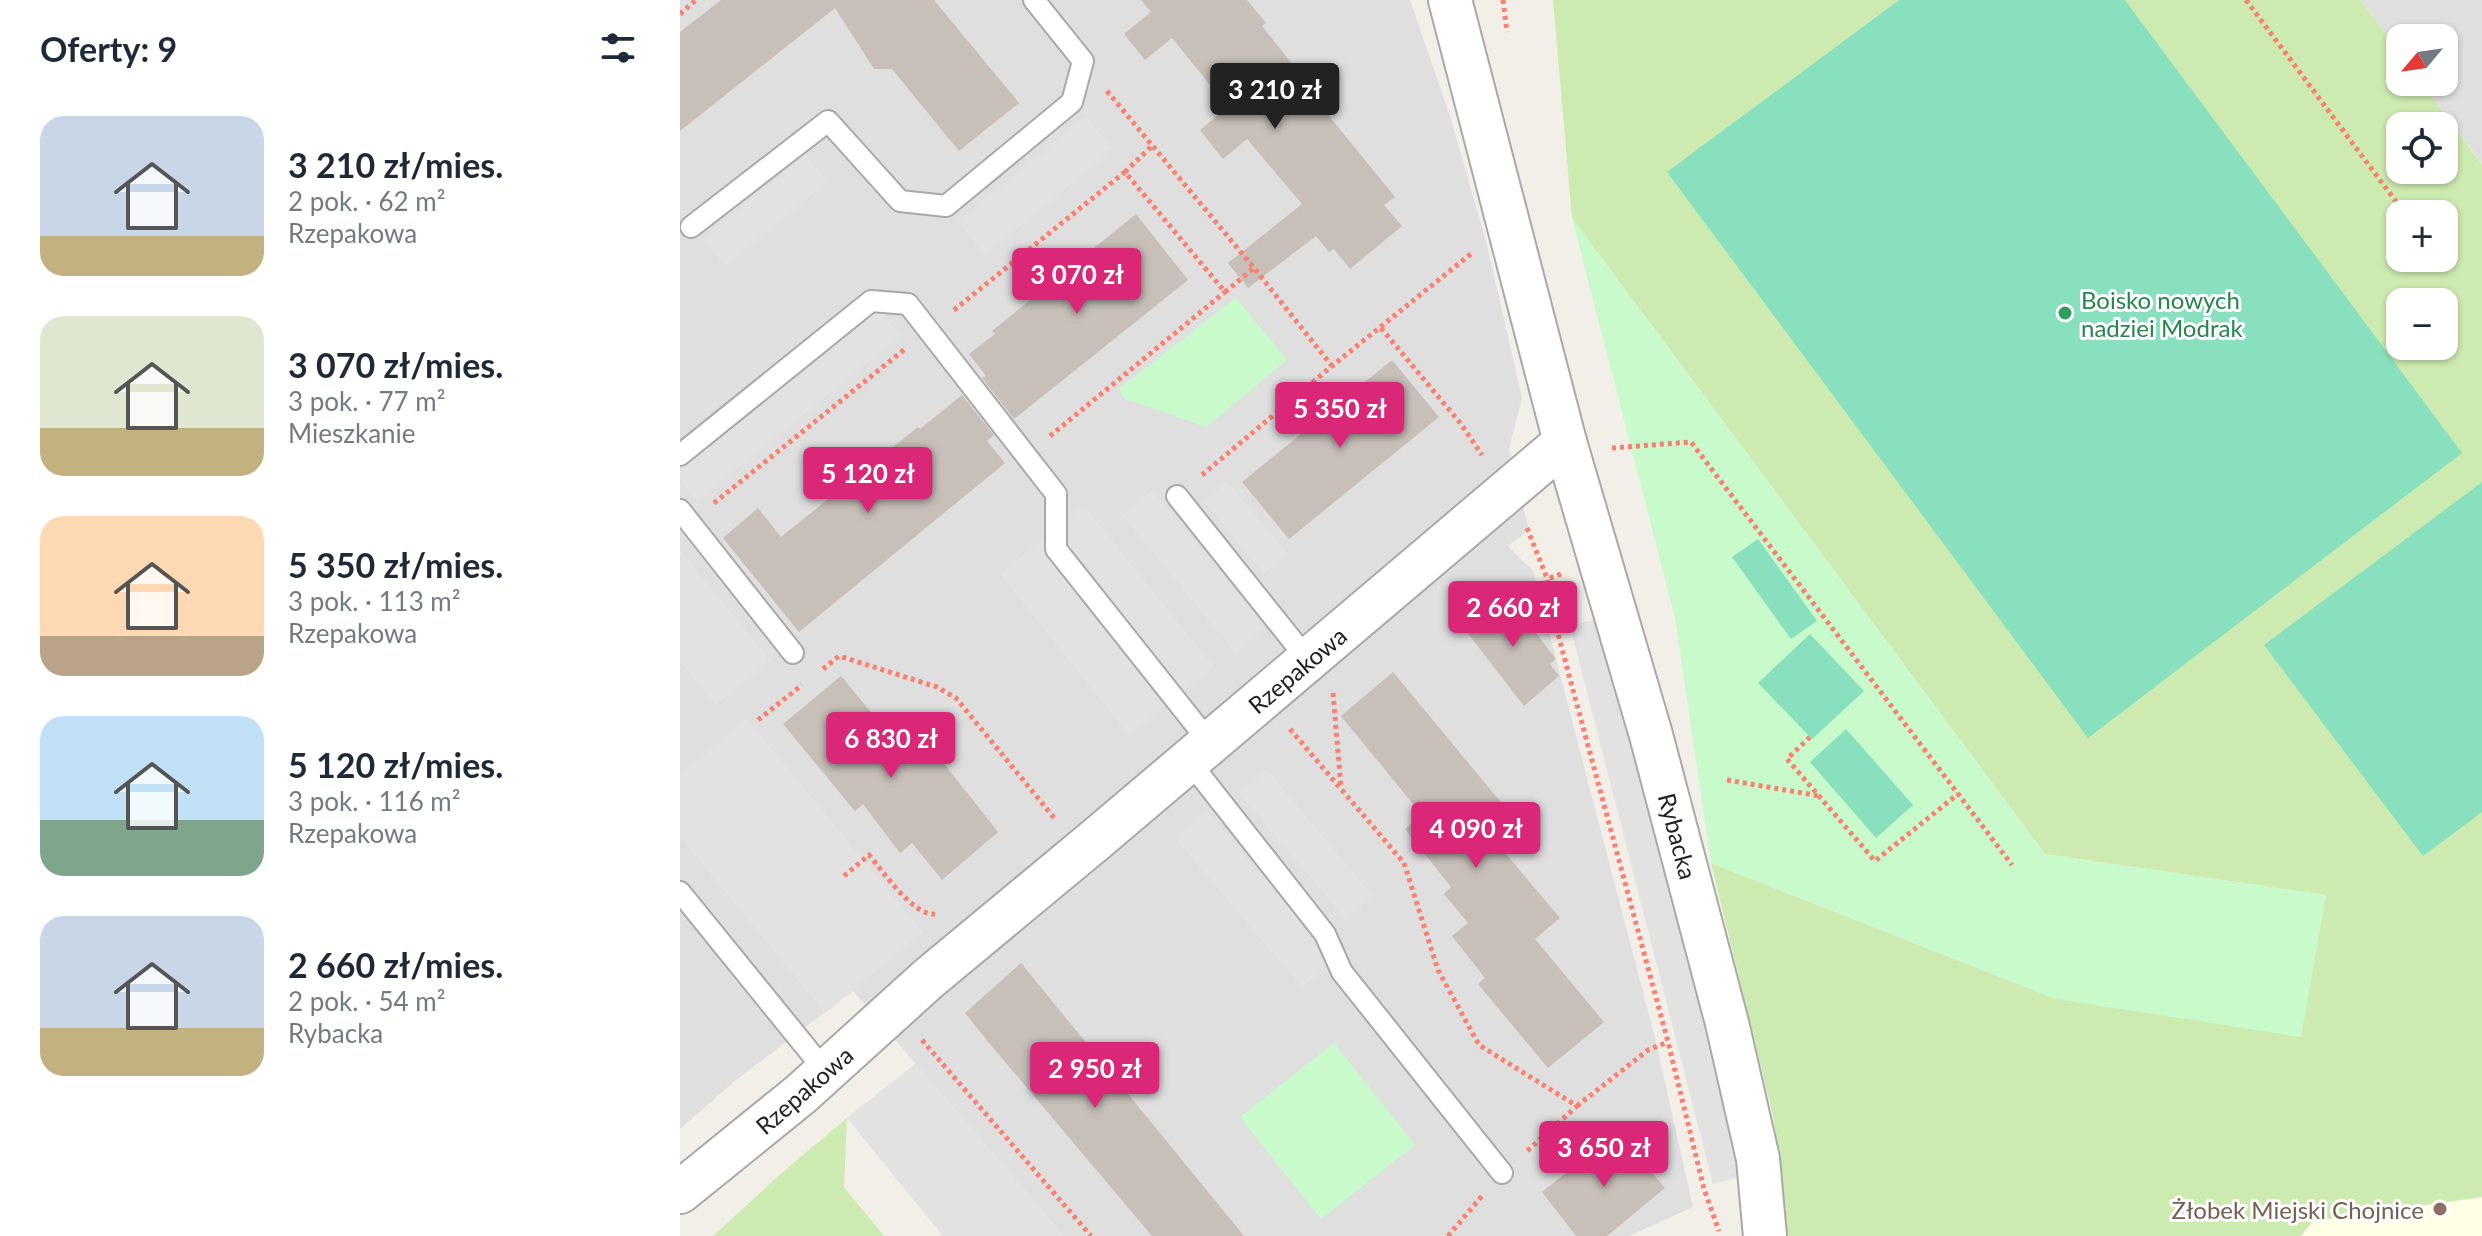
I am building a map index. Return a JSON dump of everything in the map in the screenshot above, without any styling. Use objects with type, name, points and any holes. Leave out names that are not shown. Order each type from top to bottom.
[{"type":"street","points":[[1450,0],[1565,442]]},
{"type":"street","name":"Rzepakowa","points":[[680,1192],[826,1072],[928,979],[1200,752],[1321,676],[1506,492],[1565,442]]},
{"type":"street","name":"Rybacka","points":[[1565,442],[1651,735],[1727,1023],[1758,1159],[1765,1236]]},
{"type":"lane","points":[[691,227],[828,121],[900,201],[946,206],[1072,102],[1083,61],[1034,0]]},
{"type":"lane","points":[[680,455],[871,301],[908,304],[1056,494],[1056,549],[1325,934],[1342,972],[1502,1173]]},
{"type":"lane","points":[[1177,496],[1321,676]]},
{"type":"lane","points":[[686,516],[793,653]]},
{"type":"lane","points":[[680,892],[826,1072]]},
{"type":"path","points":[[680,14],[696,0]]},
{"type":"path","points":[[2246,0],[2395,200]]},
{"type":"path","points":[[1083,61],[1332,366]]},
{"type":"path","points":[[686,516],[929,330],[1125,172],[1153,145]]},
{"type":"path","points":[[1125,172],[1225,292]]},
{"type":"path","points":[[1177,496],[1494,235],[1511,235]]},
{"type":"path","points":[[1026,456],[1254,268]]},
{"type":"path","points":[[1381,328],[1461,424],[1506,492],[1523,519],[1547,579]]},
{"type":"path","points":[[1611,448],[1691,442],[2012,865]]},
{"type":"path","points":[[816,674],[839,656],[937,687],[956,698],[1056,820]]},
{"type":"path","points":[[1321,676],[1341,789]]},
{"type":"path","points":[[758,720],[804,683]]},
{"type":"path","points":[[1282,719],[1404,863],[1438,970],[1479,1045],[1577,1106]]},
{"type":"path","points":[[1810,737],[1787,759],[1875,861],[1958,794]]},
{"type":"path","points":[[1727,780],[1821,797]]},
{"type":"path","points":[[1044,829],[1056,820],[1082,820],[1099,837]]},
{"type":"path","points":[[844,876],[869,855],[913,906],[927,915],[944,914]]},
{"type":"path","points":[[895,1009],[1091,1236]]},
{"type":"path","points":[[1448,1236],[1502,1173],[1577,1106],[1648,1050],[1668,1042]]},
{"type":"shaded area","points":[[680,0],[1410,0],[1450,116],[1487,245],[1522,398],[1509,449],[1529,530],[1508,546],[1533,571],[1655,1038],[1693,1207],[1629,1236],[1064,1236],[853,991],[736,1080],[680,1129]]},
{"type":"shaded area","points":[[2360,0],[2482,0],[2482,163],[2458,131],[2458,112],[2444,112],[2432,96],[2458,96],[2458,24],[2386,24],[2386,34]]},
{"type":"shaded area","points":[[1086,117],[1113,149],[985,255],[958,222]]},
{"type":"shaded area","points":[[805,155],[828,181],[725,266],[702,239]]},
{"type":"shaded area","points":[[880,310],[900,336],[697,501],[680,480],[680,472]]},
{"type":"shaded area","points":[[1227,482],[1288,554],[1264,574],[1204,502]]},
{"type":"shaded area","points":[[1152,490],[1266,628],[1235,653],[1122,515]]},
{"type":"shaded area","points":[[1084,506],[1214,667],[1129,735],[1000,574]]},
{"type":"shaded area","points":[[680,550],[770,660],[716,705],[680,661]]},
{"type":"shaded area","points":[[1602,618],[1744,1176],[1713,1184],[1570,626]]},
{"type":"shaded area","points":[[747,719],[923,932],[825,1013],[680,837],[680,775]]},
{"type":"shaded area","points":[[1267,770],[1373,896],[1346,919],[1239,793]]},
{"type":"shaded area","points":[[1207,811],[1333,961],[1302,987],[1175,838]]},
{"type":"shaded area","points":[[916,1063],[1064,1236],[943,1236],[847,1118]]},
{"type":"shaded area","name":"Żłobek Miejski Chojnice","points":[[2482,1197],[2482,1236],[2301,1236],[2313,1221]]},
{"type":"green space","points":[[1553,0],[1899,0],[1667,173],[2462,454],[2392,360],[2458,360],[2458,288],[2386,288],[2386,352],[2125,0],[2360,0],[2386,34],[2386,96],[2431,96],[2443,112],[2386,112],[2386,184],[2458,184],[2458,132],[2482,164],[2482,1197],[2313,1221],[2301,1236],[1783,1236],[1774,1120],[1711,863],[2056,999],[2325,895],[2045,854],[1572,218]]},
{"type":"green space","name":"Boisko nowych nadziei Modrak","points":[[1899,0],[2125,0],[2386,351],[2386,360],[2393,360],[2462,453],[2088,738],[1667,172]]},
{"type":"green space","points":[[1572,218],[2045,854],[2326,895],[2301,1037],[2056,999],[1711,863],[1675,618]]},
{"type":"green space","points":[[1236,298],[1287,360],[1206,427],[1125,399],[1118,389]]},
{"type":"green space","points":[[2482,482],[2482,812],[2423,856],[2264,645]]},
{"type":"green space","points":[[1758,539],[1817,621],[1791,639],[1732,557]]},
{"type":"green space","points":[[1810,634],[1864,691],[1812,739],[1758,683]]},
{"type":"green space","points":[[1846,729],[1913,805],[1876,838],[1810,762]]},
{"type":"green space","points":[[1334,1043],[1415,1145],[1321,1219],[1240,1117]]},
{"type":"green space","points":[[847,1118],[844,1187],[884,1236],[713,1236],[785,1170]]},
{"type":"building","points":[[721,0],[934,0],[1019,103],[959,151],[892,69],[874,69],[835,8],[680,131],[680,32]]},
{"type":"building","points":[[1141,0],[1247,0],[1266,23],[1262,26],[1319,98],[1316,100],[1395,197],[1384,205],[1402,226],[1350,269],[1334,249],[1329,252],[1316,236],[1248,288],[1228,263],[1302,204],[1247,139],[1223,159],[1200,130],[1228,107],[1172,38],[1145,60],[1124,34],[1151,12]]},
{"type":"building","points":[[1136,214],[1188,280],[1014,419],[982,378],[986,376],[969,354],[995,334],[992,331]]},
{"type":"building","points":[[1392,360],[1439,417],[1289,539],[1242,482]]},
{"type":"building","points":[[962,395],[994,435],[987,441],[1005,463],[799,632],[723,538],[758,508],[781,537]]},
{"type":"building","points":[[1504,592],[1556,659],[1550,664],[1559,676],[1524,706],[1463,627]]},
{"type":"building","points":[[1393,672],[1523,829],[1500,847],[1560,918],[1535,939],[1604,1022],[1548,1068],[1478,984],[1485,978],[1452,936],[1468,923],[1444,894],[1451,887],[1405,829],[1422,815],[1341,716]]},
{"type":"building","points":[[841,676],[909,758],[927,742],[998,832],[942,880],[912,843],[900,853],[863,804],[855,811],[783,724]]},
{"type":"building","points":[[1021,963],[1244,1236],[1152,1236],[990,1044],[965,1013]]},
{"type":"building","points":[[1618,1131],[1665,1188],[1607,1236],[1576,1236],[1542,1192]]},
{"type":"place","name":"Boisko nowych nadziei Modrak","points":[[2065,313]]},
{"type":"place","name":"Żłobek Miejski Chojnice","points":[[2440,1209]]}]
